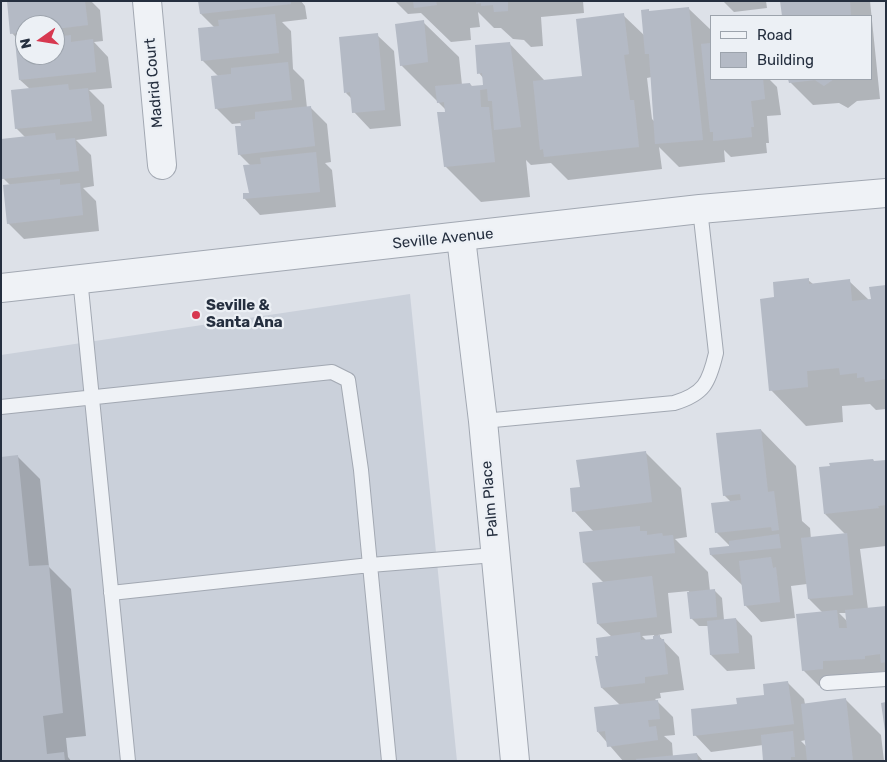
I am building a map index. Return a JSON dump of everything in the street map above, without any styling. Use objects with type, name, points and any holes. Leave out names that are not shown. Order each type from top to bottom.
[{"type":"street","name":"Madrid Court","points":[[147,1],[162,165]]},
{"type":"street","name":"Seville Avenue","points":[[1,288],[461,238],[700,209],[886,193]]},
{"type":"street","name":"Palm Place","points":[[461,238],[483,422],[515,761]]},
{"type":"lane","points":[[483,422],[674,403],[690,398],[702,390],[711,375],[716,354],[700,209]]},
{"type":"lane","points":[[80,278],[128,761]]},
{"type":"lane","points":[[1,407],[332,372],[348,380],[361,470],[390,761]]},
{"type":"lane","points":[[111,594],[370,565],[495,556]]},
{"type":"lane","points":[[827,683],[886,679]]},
{"type":"shaded area","points":[[410,294],[457,761],[1,761],[1,355]]},
{"type":"building","points":[[7,1],[85,1],[88,25],[65,28],[65,15],[15,15],[15,33],[10,34]]},
{"type":"building","points":[[198,1],[291,1],[291,4],[200,14]]},
{"type":"building","points":[[413,1],[436,1],[437,5],[414,8]]},
{"type":"building","points":[[476,1],[508,1],[508,11],[494,12],[493,5],[481,6],[481,3],[476,4]]},
{"type":"building","points":[[780,1],[850,1],[851,15],[782,15]]},
{"type":"building","points":[[689,7],[703,140],[655,144],[649,54],[645,54],[641,10]]},
{"type":"building","points":[[624,13],[629,54],[624,55],[630,100],[634,100],[639,147],[544,157],[543,149],[540,150],[533,81],[582,76],[576,19]]},
{"type":"building","points":[[275,14],[279,53],[201,61],[198,28],[219,26],[218,20]]},
{"type":"building","points":[[424,20],[428,62],[400,66],[395,24]]},
{"type":"building","points":[[378,33],[385,110],[352,113],[350,92],[344,93],[339,37]]},
{"type":"building","points":[[71,35],[71,42],[93,39],[96,72],[19,80],[17,65],[65,65],[65,36]]},
{"type":"building","points":[[510,42],[521,127],[494,130],[492,101],[488,101],[487,89],[480,90],[481,107],[489,107],[495,162],[444,167],[437,112],[445,112],[444,102],[437,103],[435,86],[470,83],[471,86],[483,85],[482,73],[477,74],[475,45]]},
{"type":"building","points":[[710,43],[710,80],[763,80],[765,99],[751,101],[754,127],[751,127],[752,137],[713,141],[713,132],[710,132],[701,44]]},
{"type":"building","points":[[288,62],[292,100],[215,109],[211,76],[231,74],[231,68]]},
{"type":"building","points":[[788,80],[815,80],[789,83]]},
{"type":"building","points":[[815,80],[833,80],[824,86]]},
{"type":"building","points":[[68,84],[69,90],[88,88],[92,121],[15,129],[11,90]]},
{"type":"building","points":[[311,106],[315,146],[238,155],[235,126],[241,126],[240,121],[255,119],[255,112]]},
{"type":"building","points":[[55,133],[56,140],[75,138],[79,171],[2,179],[1,139]]},
{"type":"building","points":[[316,152],[320,192],[243,199],[243,193],[249,193],[243,165],[261,164],[260,158]]},
{"type":"building","points":[[60,179],[60,185],[80,183],[83,215],[7,224],[3,185]]},
{"type":"building","points":[[809,278],[809,284],[850,279],[852,301],[871,299],[869,287],[886,285],[886,379],[865,382],[864,377],[857,378],[857,373],[840,375],[839,368],[807,371],[808,387],[769,391],[760,299],[774,297],[773,282]]},
{"type":"building","points":[[761,429],[768,492],[774,491],[779,530],[772,531],[771,527],[715,533],[711,503],[741,500],[740,494],[723,496],[716,433]]},
{"type":"building","points":[[646,451],[652,502],[572,512],[570,488],[580,487],[576,460]]},
{"type":"building","points":[[18,455],[29,566],[49,565],[63,713],[43,716],[47,754],[64,752],[65,761],[1,761],[1,457]]},
{"type":"building","points":[[873,459],[874,461],[886,460],[886,505],[878,506],[879,508],[824,514],[819,467],[830,466],[829,463]]},
{"type":"building","points":[[640,526],[640,531],[647,531],[647,535],[662,533],[663,536],[673,535],[675,553],[583,563],[579,532]]},
{"type":"building","points":[[847,533],[853,595],[808,599],[801,538]]},
{"type":"building","points":[[779,534],[781,548],[710,555],[709,548],[729,546],[729,541]]},
{"type":"building","points":[[771,557],[773,568],[776,567],[780,602],[744,606],[739,561]]},
{"type":"building","points":[[652,576],[657,617],[597,624],[592,583]]},
{"type":"building","points":[[715,589],[717,617],[690,619],[687,592]]},
{"type":"building","points":[[886,606],[886,662],[881,663],[880,654],[865,656],[865,659],[823,661],[823,669],[802,671],[796,614],[837,610],[839,628],[847,628],[845,610]]},
{"type":"building","points":[[736,618],[739,653],[710,655],[707,621]]},
{"type":"building","points":[[640,632],[641,640],[653,639],[653,636],[660,635],[660,639],[664,639],[668,674],[645,677],[645,683],[601,688],[595,656],[598,656],[596,638]]},
{"type":"building","points":[[788,681],[794,724],[693,736],[691,709],[737,704],[736,698],[764,695],[763,684]]},
{"type":"building","points":[[846,698],[853,761],[807,761],[801,704]]},
{"type":"building","points":[[658,700],[660,719],[648,720],[649,727],[656,726],[658,740],[607,747],[605,731],[597,732],[594,707]]},
{"type":"building","points":[[886,702],[886,731],[885,731],[881,703]]},
{"type":"building","points":[[793,731],[795,757],[791,757],[791,760],[763,761],[761,735]]},
{"type":"building","points":[[697,753],[698,761],[637,761],[636,759]]},
{"type":"place","name":"Seville & Santa Ana","points":[[196,315]]}]
